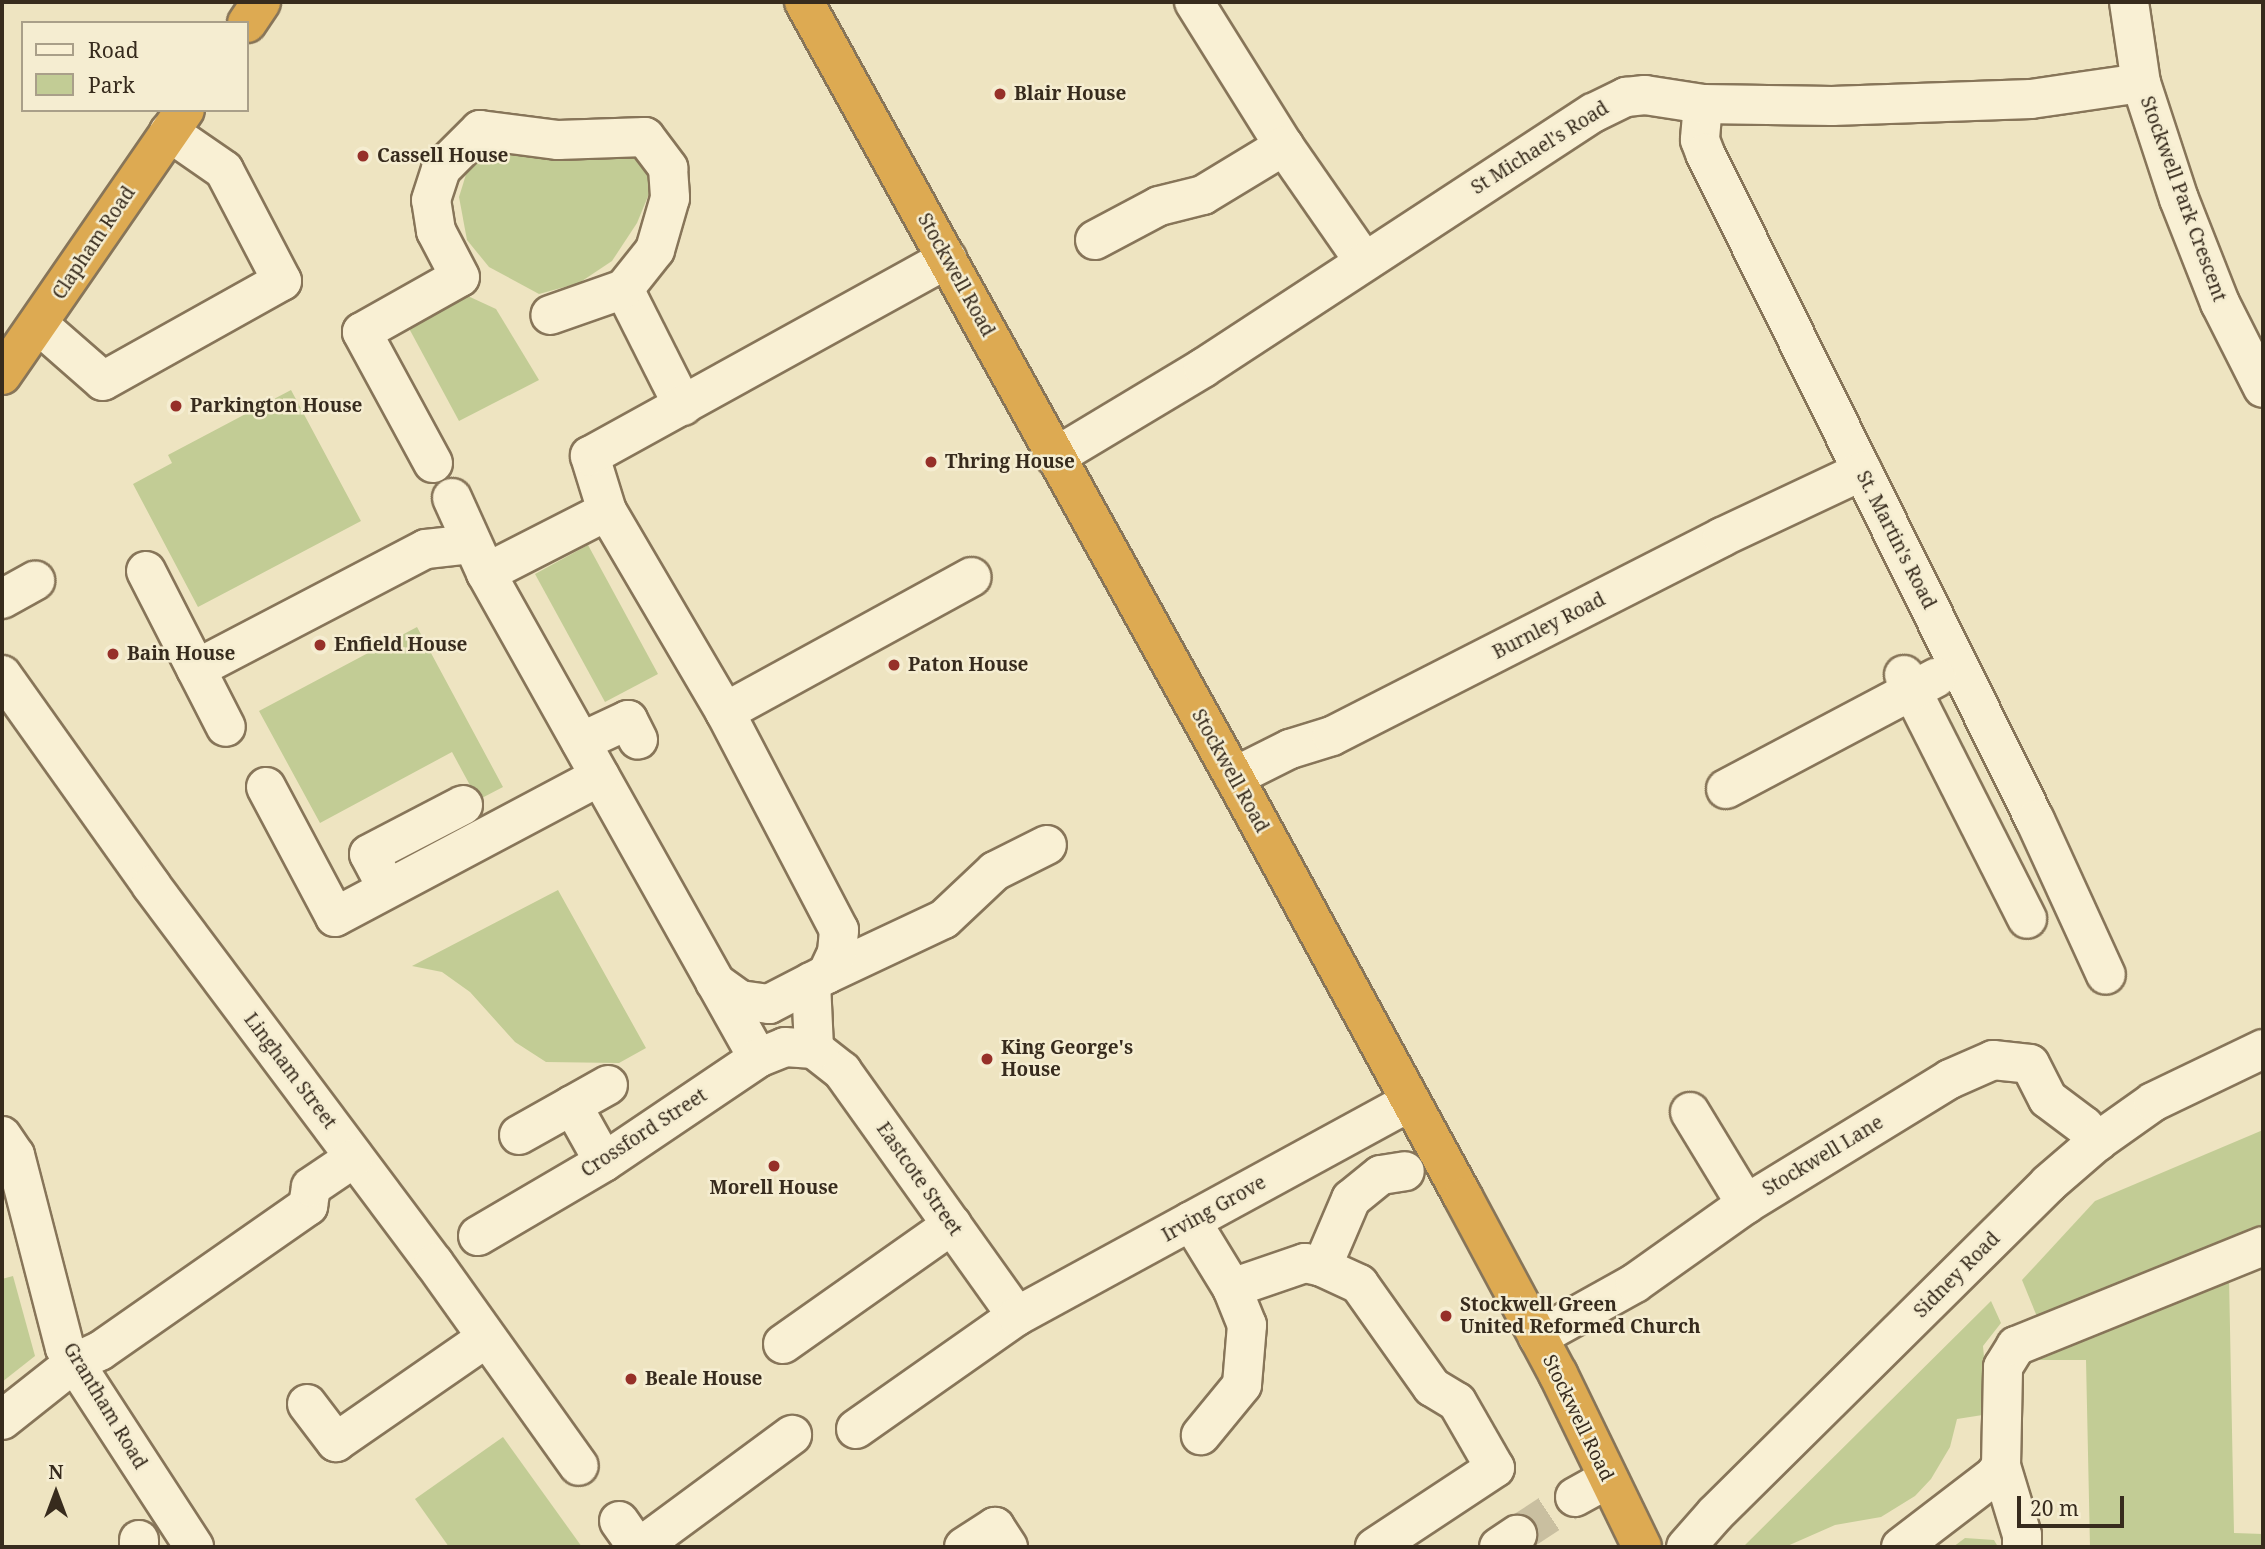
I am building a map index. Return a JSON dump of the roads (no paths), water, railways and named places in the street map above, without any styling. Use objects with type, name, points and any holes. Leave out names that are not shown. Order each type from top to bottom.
[{"type":"highway","points":[[248,22],[261,2]]},
{"type":"highway","name":"Stockwell Road","points":[[804,2],[1234,778],[1538,1336],[1591,1488],[1642,1547]]},
{"type":"highway","name":"Clapham Road","points":[[2,375],[177,121]]},
{"type":"street","points":[[1194,2],[1284,146],[1364,261]]},
{"type":"street","name":"Stockwell Park Crescent","points":[[2129,2],[2141,83],[2179,200],[2215,290],[2263,388]]},
{"type":"street","name":"St Michael's Road","points":[[1055,457],[1203,368],[1611,103],[1645,95],[1703,104],[1832,106],[2031,99],[2141,83]]},
{"type":"street","name":"St. Martin's Road","points":[[1703,104],[1700,140],[1705,153],[2073,898],[2105,975]]},
{"type":"street","points":[[38,324],[103,381],[282,281],[224,170],[177,121]]},
{"type":"street","points":[[433,463],[362,332],[460,277],[436,231],[431,200],[441,169],[480,130],[558,141],[645,137],[668,168],[670,198],[655,250],[624,289],[550,315]]},
{"type":"street","points":[[1095,240],[1159,206],[1203,195],[1284,146]]},
{"type":"street","points":[[814,1049],[817,988],[837,953],[839,930],[725,712],[607,511],[590,456],[947,259]]},
{"type":"street","points":[[624,289],[683,406]]},
{"type":"street","name":"Burnley Road","points":[[1234,778],[1290,749],[1332,736],[1722,537],[1862,471]]},
{"type":"street","points":[[452,498],[478,558],[758,1058]]},
{"type":"street","points":[[196,669],[426,549],[478,558],[607,511]]},
{"type":"street","points":[[146,571],[226,727]]},
{"type":"street","points":[[725,712],[972,577]]},
{"type":"street","points":[[2,599],[35,581]]},
{"type":"street","points":[[1726,789],[1908,683],[1959,665]]},
{"type":"street","name":"Lingham Street","points":[[2,675],[151,885],[434,1263],[579,1466]]},
{"type":"street","points":[[1908,683],[2027,919]]},
{"type":"street","points":[[581,742],[628,720],[638,740]]},
{"type":"street","points":[[266,787],[335,917],[600,776]]},
{"type":"street","points":[[387,888],[357,859],[463,805]]},
{"type":"street","points":[[817,988],[944,919],[995,871],[1047,845]]},
{"type":"street","points":[[716,982],[740,1000],[769,1004],[973,928]]},
{"type":"street","name":"Crossford Street","points":[[434,1263],[604,1162],[758,1058],[785,1047],[814,1049]]},
{"type":"street","name":"Eastcote Street","points":[[814,1049],[842,1071],[1017,1316]]},
{"type":"street","name":"Sidney Road","points":[[1686,1547],[1715,1514],[2048,1184],[2098,1141],[2153,1102],[2263,1049]]},
{"type":"street","name":"Stockwell Lane","points":[[1538,1336],[1635,1283],[1746,1204],[1950,1079],[1993,1060],[2029,1064],[2048,1099],[2084,1126],[2098,1141]]},
{"type":"street","points":[[519,1135],[608,1085]]},
{"type":"street","name":"Irving Grove","points":[[856,1429],[1017,1316],[1410,1102]]},
{"type":"street","points":[[572,1105],[604,1162]]},
{"type":"street","points":[[1690,1112],[1746,1204]]},
{"type":"street","name":"Grantham Road","points":[[2,1136],[15,1155],[65,1348],[194,1547]]},
{"type":"street","points":[[2,1420],[74,1363],[100,1351],[308,1206],[311,1186],[354,1158]]},
{"type":"street","points":[[1322,1267],[1351,1199],[1381,1175],[1405,1171]]},
{"type":"street","points":[[1192,1221],[1232,1287],[1247,1325],[1242,1385],[1201,1435]]},
{"type":"street","points":[[783,1344],[952,1225]]},
{"type":"street","points":[[2022,1547],[2022,1535],[2001,1466],[2003,1367],[2016,1346],[2263,1246]]},
{"type":"street","points":[[1232,1287],[1305,1263],[1322,1267],[1359,1284],[1432,1387],[1457,1402],[1495,1468],[1375,1547]]},
{"type":"street","points":[[307,1404],[336,1442],[486,1338]]},
{"type":"street","points":[[632,1539],[792,1435]]},
{"type":"street","points":[[1901,1547],[1994,1476],[2001,1466]]},
{"type":"street","points":[[964,1547],[995,1527],[1008,1547]]},
{"type":"tunnel","points":[[1517,1535],[1575,1497]]},
{"type":"place","name":"Blair House","points":[[1000,94]]},
{"type":"place","name":"Cassell House","points":[[363,156]]},
{"type":"place","name":"Parkington House","points":[[176,406]]},
{"type":"place","name":"Thring House","points":[[931,462]]},
{"type":"place","name":"Enfield House","points":[[320,645]]},
{"type":"place","name":"Bain House","points":[[113,654]]},
{"type":"place","name":"Paton House","points":[[894,665]]},
{"type":"place","name":"King George's House","points":[[987,1059]]},
{"type":"place","name":"Morell House","points":[[774,1166]]},
{"type":"place","name":"Stockwell Green United Reformed Church","points":[[1446,1316]]},
{"type":"place","name":"Beale House","points":[[631,1379]]}]
